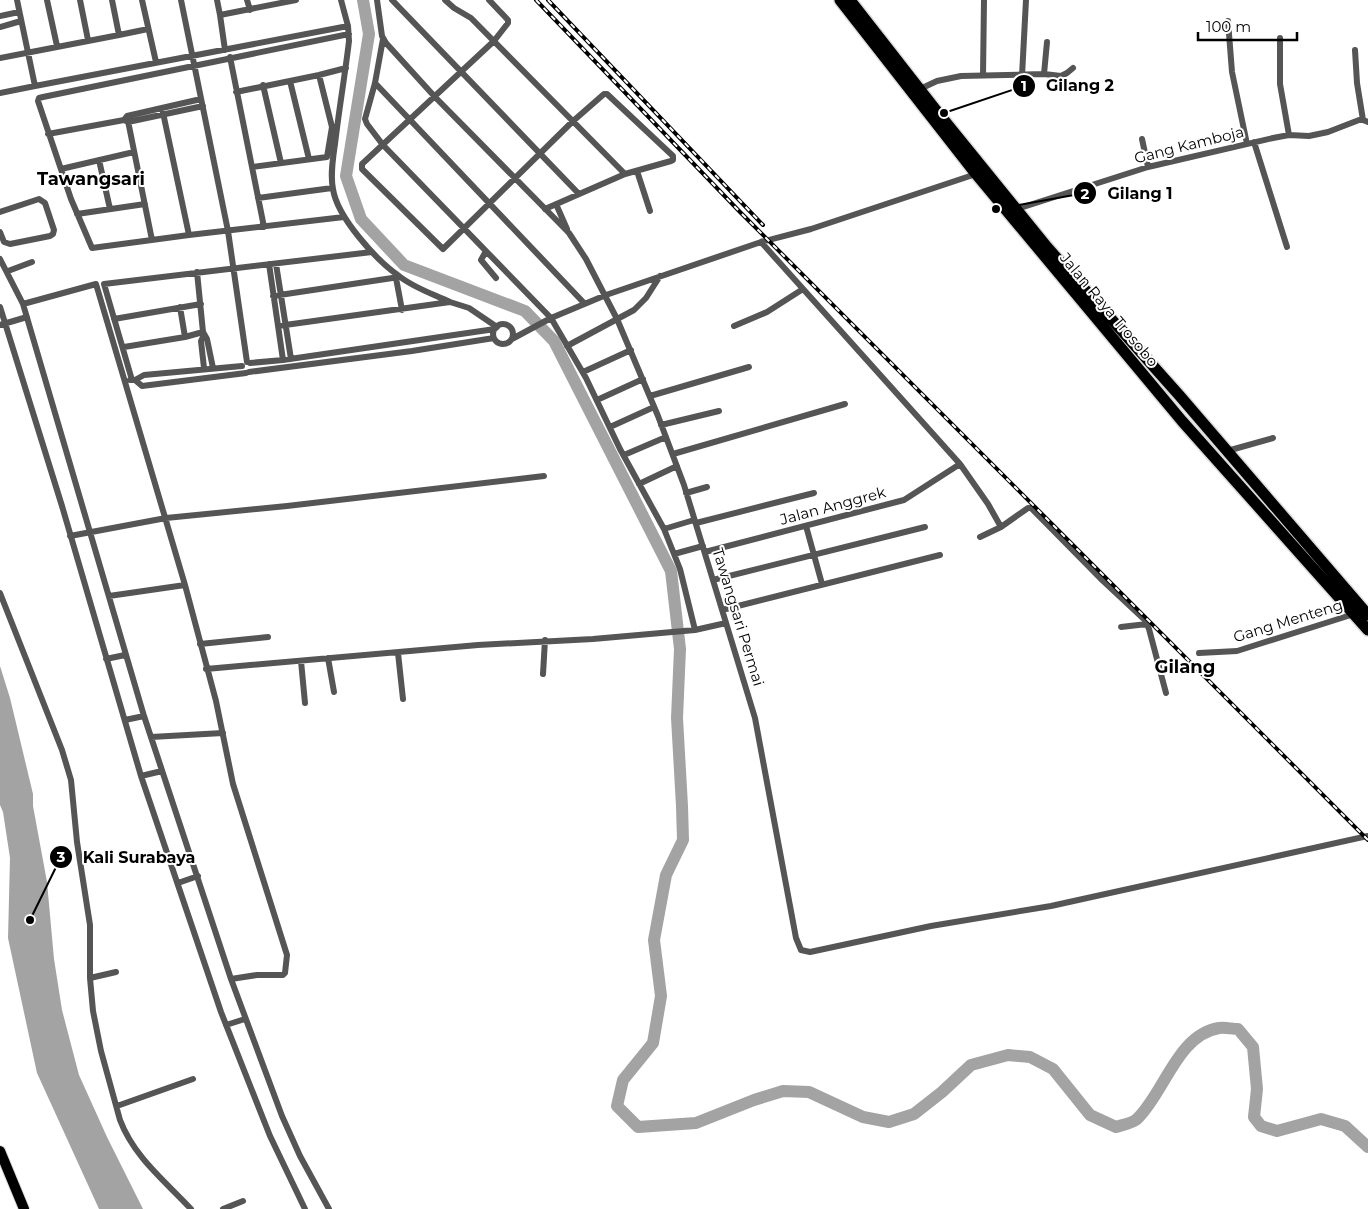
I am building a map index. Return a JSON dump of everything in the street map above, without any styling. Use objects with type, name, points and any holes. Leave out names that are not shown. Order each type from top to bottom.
[{"type":"highway","name":"Jalan Raya Trosobo","points":[[840,0],[976,174],[1118,344],[1201,442],[1368,630]]},
{"type":"highway","name":"Jalan Raya Trosobo","points":[[850,0],[1017,209],[1090,296],[1199,418],[1368,615]]},
{"type":"highway","points":[[1190,429],[1199,418]]},
{"type":"highway","points":[[1201,442],[1203,436],[1210,432]]},
{"type":"main road","points":[[0,1151],[24,1209]]},
{"type":"street","points":[[17,0],[35,86]]},
{"type":"street","points":[[47,0],[57,46]]},
{"type":"street","points":[[80,0],[88,40]]},
{"type":"street","points":[[112,0],[118,35]]},
{"type":"street","points":[[142,0],[156,62]]},
{"type":"street","points":[[181,0],[228,231],[246,364],[242,369],[248,372]]},
{"type":"street","points":[[217,0],[225,50]]},
{"type":"street","points":[[248,0],[250,10]]},
{"type":"street","points":[[220,15],[296,0]]},
{"type":"street","points":[[341,0],[350,34],[335,140],[332,188],[336,202],[344,217],[372,252],[397,278],[450,302],[469,308],[496,328]]},
{"type":"street","points":[[377,0],[383,39],[375,83],[365,121],[383,145],[486,251],[548,319],[567,346],[583,372],[624,456],[664,529],[680,569],[693,630]]},
{"type":"street","points":[[392,0],[578,193]]},
{"type":"street","points":[[445,0],[471,18],[625,174]]},
{"type":"street","points":[[489,0],[508,21],[494,41],[362,164],[364,172],[441,249],[444,249],[572,122],[604,94],[607,94],[673,156],[671,161],[625,174],[545,209]]},
{"type":"street","points":[[983,75],[984,0]]},
{"type":"street","points":[[1022,76],[1026,0]]},
{"type":"street","points":[[0,16],[19,12]]},
{"type":"street","points":[[1228,21],[1232,72],[1251,143],[1287,247]]},
{"type":"street","points":[[0,26],[21,22]]},
{"type":"street","points":[[0,93],[348,26]]},
{"type":"street","points":[[0,58],[148,29]]},
{"type":"street","points":[[344,217],[93,248],[77,214],[38,104],[41,98],[230,57],[350,34]]},
{"type":"street","points":[[1280,38],[1280,84],[1289,135]]},
{"type":"street","points":[[383,39],[435,96],[569,233]]},
{"type":"street","points":[[1044,74],[1047,42]]},
{"type":"street","points":[[1354,50],[1357,83],[1366,121]]},
{"type":"street","points":[[230,57],[264,227]]},
{"type":"street","points":[[236,92],[346,68]]},
{"type":"street","points":[[920,89],[948,78],[983,75],[1022,76],[1044,74],[1061,76],[1073,68]]},
{"type":"street","points":[[252,167],[328,157],[332,131],[319,75]]},
{"type":"street","points":[[290,80],[309,159]]},
{"type":"street","points":[[375,83],[584,303]]},
{"type":"street","points":[[263,85],[281,163]]},
{"type":"street","points":[[48,134],[202,103]]},
{"type":"street","points":[[162,111],[189,235]]},
{"type":"street","points":[[126,119],[152,240]]},
{"type":"street","name":"Gang Kamboja","points":[[1017,209],[1148,167],[1289,135],[1309,136],[1366,121]]},
{"type":"street","points":[[1142,139],[1148,167]]},
{"type":"street","points":[[61,169],[134,152]]},
{"type":"street","points":[[99,160],[110,209]]},
{"type":"street","points":[[637,171],[650,211]]},
{"type":"street","points":[[494,338],[497,342],[508,343],[548,319],[606,294],[761,242],[811,229],[976,174]]},
{"type":"street","points":[[258,198],[332,188]]},
{"type":"street","points":[[0,212],[39,199],[45,203],[54,230],[50,236],[10,244],[4,242],[0,232]]},
{"type":"street","points":[[77,214],[145,204]]},
{"type":"street","points":[[556,204],[569,233]]},
{"type":"street","name":"Tawangsari Permai","points":[[569,233],[606,294],[650,396],[686,493],[755,718],[796,938],[801,950],[810,952],[931,926],[1051,906],[1368,836]]},
{"type":"street","points":[[761,242],[960,464],[988,504],[1001,527]]},
{"type":"street","points":[[486,251],[481,260],[496,278]]},
{"type":"street","points":[[372,252],[104,284],[134,380],[142,386],[189,381],[494,338]]},
{"type":"street","points":[[0,258],[23,304],[25,317],[88,532],[109,596],[142,716],[151,737],[160,771],[244,1019],[282,1116],[300,1156],[329,1209]]},
{"type":"street","points":[[8,272],[32,262]]},
{"type":"street","points":[[272,264],[282,325],[290,359]]},
{"type":"street","points":[[197,272],[204,334],[213,368]]},
{"type":"street","points":[[567,346],[634,310],[660,276]]},
{"type":"street","points":[[277,295],[397,278]]},
{"type":"street","points":[[397,278],[402,310]]},
{"type":"street","points":[[23,304],[96,284],[185,585],[216,701],[233,784],[287,955],[285,973],[283,975],[257,975],[231,979]]},
{"type":"street","points":[[734,326],[767,312],[804,289]]},
{"type":"street","points":[[282,325],[450,302]]},
{"type":"street","points":[[114,319],[201,304]]},
{"type":"street","points":[[0,307],[143,776],[227,1025],[270,1136],[305,1209]]},
{"type":"street","points":[[180,308],[185,337]]},
{"type":"street","points":[[5,324],[25,317]]},
{"type":"street","points":[[282,325],[283,360]]},
{"type":"street","points":[[125,380],[134,380],[144,375],[283,360],[411,342],[496,328],[501,325],[527,330]]},
{"type":"street","points":[[508,326],[513,334],[512,339]]},
{"type":"street","points":[[494,338],[496,328]]},
{"type":"street","points":[[124,347],[204,334]]},
{"type":"street","points":[[204,334],[201,340],[204,368]]},
{"type":"street","points":[[411,342],[412,351]]},
{"type":"street","points":[[583,372],[631,350]]},
{"type":"street","points":[[332,353],[334,362]]},
{"type":"street","points":[[650,396],[749,367]]},
{"type":"street","points":[[188,370],[189,381]]},
{"type":"street","points":[[597,400],[643,379]]},
{"type":"street","points":[[673,454],[845,404]]},
{"type":"street","points":[[610,427],[654,407]]},
{"type":"street","points":[[661,425],[719,411]]},
{"type":"street","points":[[624,456],[666,437]]},
{"type":"street","points":[[1227,451],[1273,438]]},
{"type":"street","name":"Jalan Anggrek","points":[[674,554],[806,526],[904,500],[960,464]]},
{"type":"street","points":[[639,484],[677,466]]},
{"type":"street","points":[[71,536],[166,518],[544,476]]},
{"type":"street","points":[[686,493],[706,487]]},
{"type":"street","points":[[664,529],[814,493]]},
{"type":"street","points":[[980,537],[1001,527],[1028,508],[1031,508],[1100,578],[1145,620],[1166,692]]},
{"type":"street","points":[[806,526],[822,584]]},
{"type":"street","points":[[713,580],[925,527]]},
{"type":"street","points":[[722,610],[940,555]]},
{"type":"street","points":[[109,596],[185,585]]},
{"type":"street","points":[[0,593],[62,750],[71,780],[77,842],[90,925],[90,978],[94,1021],[116,1106],[124,1129],[142,1158],[191,1209]]},
{"type":"street","name":"Gang Menteng","points":[[1199,653],[1237,651],[1354,614]]},
{"type":"street","points":[[206,669],[545,640],[593,639],[693,630],[726,623]]},
{"type":"street","points":[[1121,627],[1147,624]]},
{"type":"street","points":[[200,644],[268,637]]},
{"type":"street","points":[[543,674],[545,640]]},
{"type":"street","points":[[398,653],[403,699]]},
{"type":"street","points":[[107,659],[124,655]]},
{"type":"street","points":[[328,658],[334,692]]},
{"type":"street","points":[[301,661],[305,703]]},
{"type":"street","points":[[126,719],[142,716]]},
{"type":"street","points":[[151,737],[223,733]]},
{"type":"street","points":[[143,776],[160,771]]},
{"type":"street","points":[[179,882],[196,877]]},
{"type":"street","points":[[90,978],[116,972]]},
{"type":"street","points":[[227,1025],[244,1019]]},
{"type":"street","points":[[116,1106],[193,1079]]},
{"type":"street","points":[[223,1209],[243,1201]]},
{"type":"shaded area","points":[[0,666],[10,698],[33,794],[33,806],[47,882],[54,959],[62,1010],[79,1075],[143,1209],[99,1209],[37,1073],[8,938],[10,858],[3,812],[0,805]]},
{"type":"waterway","points":[[363,0],[369,34],[346,176],[361,219],[404,265],[525,311],[554,341],[671,571],[680,649],[677,718],[683,840],[666,875],[654,940],[661,996],[653,1043],[623,1080],[617,1106],[638,1127],[696,1123],[754,1100],[783,1091],[809,1092],[863,1117],[889,1122],[914,1114],[942,1092],[971,1065],[1008,1055],[1030,1057],[1053,1069],[1090,1115],[1116,1127],[1137,1119],[1147,1108],[1173,1066],[1192,1041],[1205,1033],[1224,1028],[1238,1029],[1253,1047],[1257,1089],[1254,1117],[1261,1126],[1277,1131],[1321,1119],[1345,1126],[1368,1147]]},
{"type":"railway","points":[[536,0],[740,212],[1368,840]]},
{"type":"railway","points":[[548,0],[763,225]]},
{"type":"place","name":"Gilang 2","points":[[944,113]]},
{"type":"place","name":"Gilang 1","points":[[996,209]]},
{"type":"place","name":"Kali Surabaya","points":[[30,920]]},
{"type":"district","name":"Tawangsari","points":[[91,179]]},
{"type":"district","name":"Gilang","points":[[1185,667]]}]
